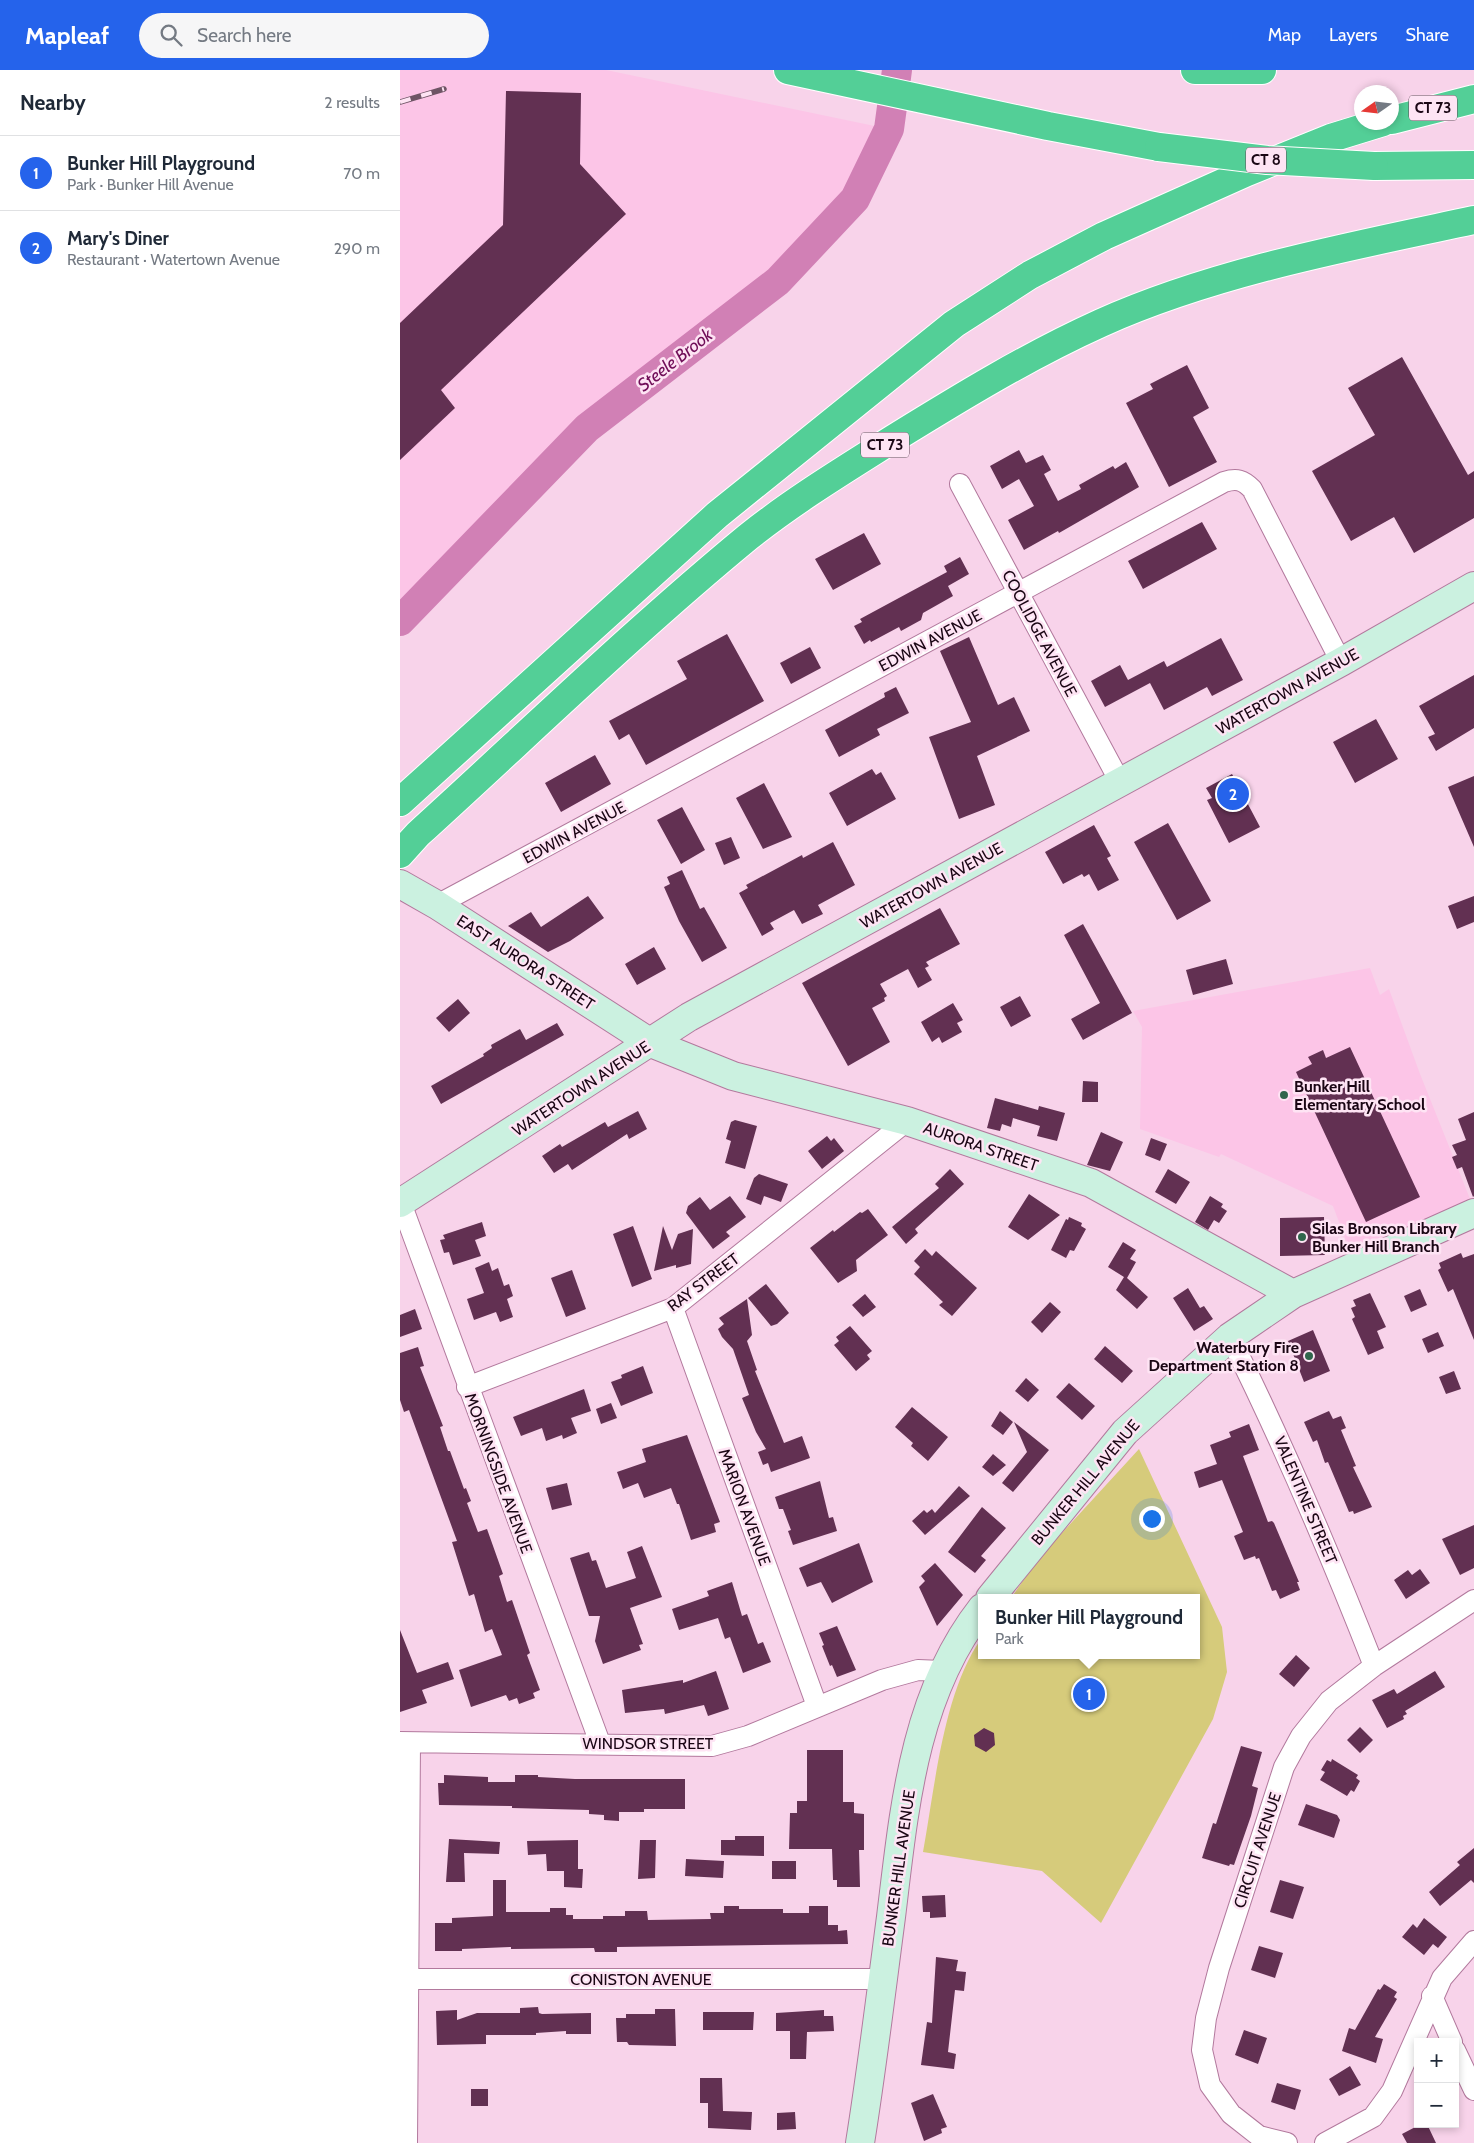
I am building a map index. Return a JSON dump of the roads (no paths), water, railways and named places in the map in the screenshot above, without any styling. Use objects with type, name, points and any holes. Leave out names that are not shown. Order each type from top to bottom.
[{"type":"highway","name":"CT 8","points":[[788,70],[954,107],[1159,147],[1267,160],[1374,166],[1474,165]]},
{"type":"highway","points":[[1194,70],[1262,70]]},
{"type":"highway","name":"CT 73","points":[[1399,118],[1474,99]]},
{"type":"highway","points":[[400,802],[717,515],[954,324],[1030,275],[1104,236],[1247,172],[1331,138],[1357,130]]},
{"type":"highway","name":"CT 73","points":[[400,854],[439,814],[678,597],[748,537],[808,495],[962,396],[1020,363],[1102,323],[1166,298],[1308,257],[1474,220]]},
{"type":"main road","name":"WATERTOWN AVENUE","points":[[400,1203],[689,1017],[1341,662],[1474,586]]},
{"type":"main road","name":"EAST AURORA STREET","points":[[400,884],[437,905],[651,1043]]},
{"type":"main road","name":"AURORA STREET","points":[[651,1043],[733,1076],[908,1121],[1091,1183],[1293,1294]]},
{"type":"main road","name":"BUNKER HILL AVENUE","points":[[993,1594],[1125,1432],[1230,1337],[1293,1294],[1474,1213]]},
{"type":"main road","name":"BUNKER HILL AVENUE","points":[[860,2143],[899,1850],[915,1754],[942,1671],[978,1614]]},
{"type":"street","name":"EDWIN AVENUE","points":[[437,905],[1018,592],[1224,482],[1234,479],[1244,481],[1252,489],[1341,662]]},
{"type":"street","name":"COOLIDGE AVENUE","points":[[960,484],[1120,782]]},
{"type":"street","name":"RAY STREET","points":[[467,1387],[673,1308],[908,1121]]},
{"type":"street","name":"MORNINGSIDE AVENUE","points":[[400,1203],[600,1743]]},
{"type":"street","name":"MARION AVENUE","points":[[673,1308],[817,1706]]},
{"type":"street","name":"VALENTINE STREET","points":[[1230,1337],[1271,1417],[1324,1538],[1374,1666]]},
{"type":"street","name":"CIRCUIT AVENUE","points":[[1287,2143],[1259,2136],[1231,2114],[1210,2085],[1202,2050],[1206,2018],[1219,1968],[1284,1767],[1301,1736],[1329,1701],[1374,1666],[1474,1600]]},
{"type":"street","name":"WINDSOR STREET","points":[[405,1742],[600,1743],[712,1746],[748,1736],[882,1680],[918,1670],[942,1671]]},
{"type":"street","points":[[405,1742],[404,1979],[407,2143]]},
{"type":"street","points":[[1325,2143],[1374,2118],[1410,2062],[1432,1996],[1442,1978],[1474,1941]]},
{"type":"street","name":"CONISTON AVENUE","points":[[404,1979],[883,1979]]},
{"type":"street","points":[[1432,1996],[1450,2038]]},
{"type":"street","points":[[1459,2062],[1474,2090]]},
{"type":"waterway","name":"Steele Brook","points":[[400,621],[587,428],[778,281],[855,199],[889,129],[897,70]]},
{"type":"railway","points":[[400,102],[444,89]]},
{"type":"place","name":"Mary's Diner","points":[[1233,794]]},
{"type":"place","name":"Bunker Hill Elementary School","points":[[1284,1095]]},
{"type":"place","name":"Silas Bronson Library Bunker Hill Branch","points":[[1302,1237]]},
{"type":"place","name":"Waterbury Fire Department Station 8","points":[[1309,1356]]},
{"type":"place","name":"Bunker Hill Playground","points":[[1089,1694]]}]
